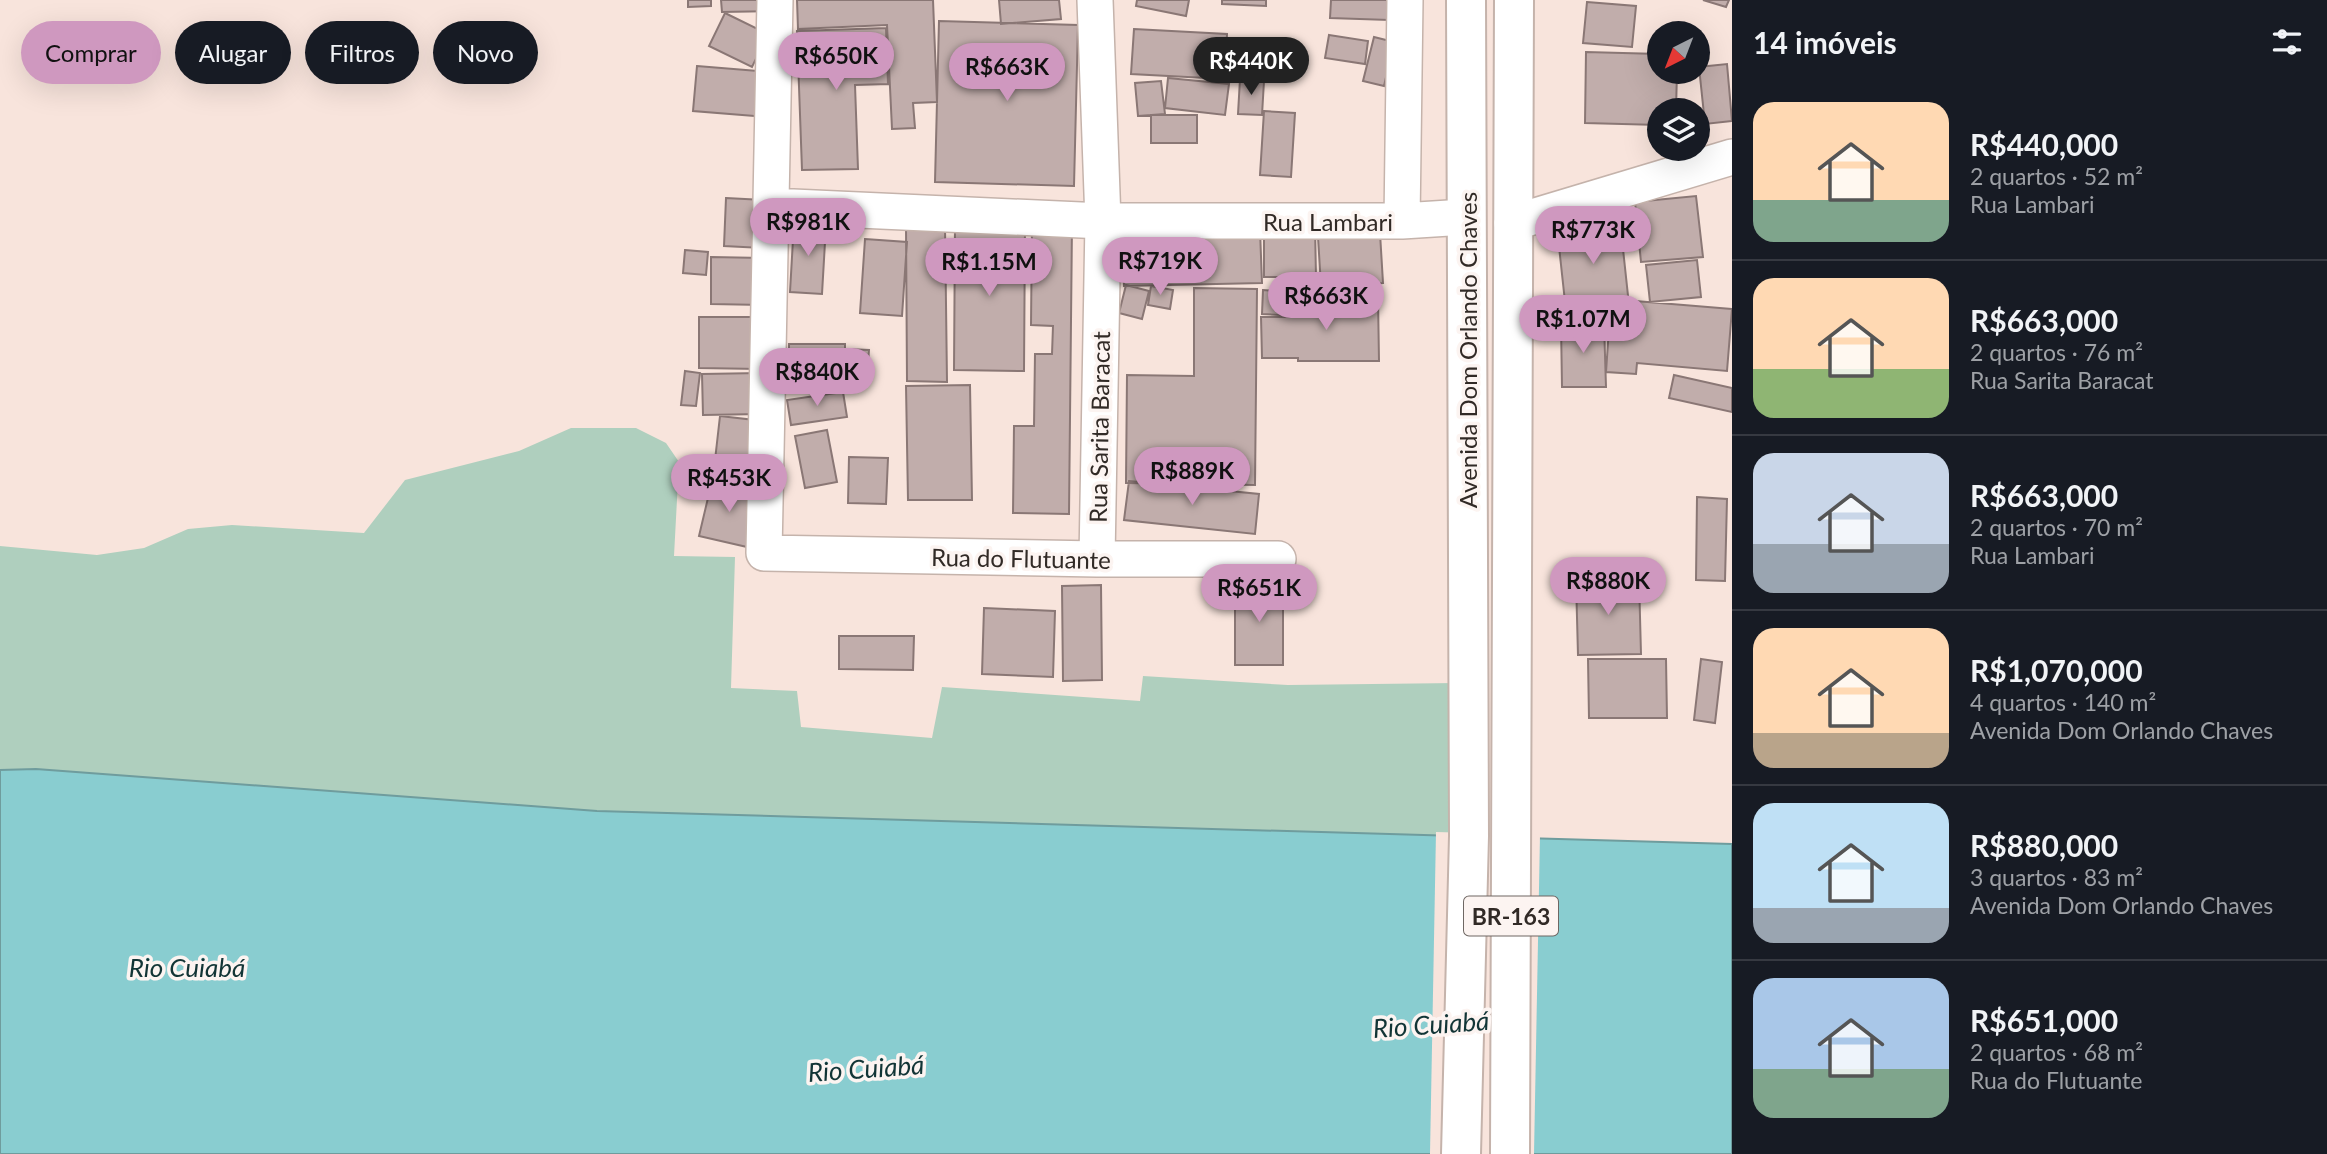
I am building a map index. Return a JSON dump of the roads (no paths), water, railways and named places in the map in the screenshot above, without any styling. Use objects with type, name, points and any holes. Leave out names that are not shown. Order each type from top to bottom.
[{"type":"main road","name":"Avenida Dom Orlando Chaves","points":[[1461,1154],[1469,836],[1466,0]]},
{"type":"main road","name":"Avenida Dom Orlando Chaves","points":[[1510,1154],[1514,0]]},
{"type":"street","points":[[771,206],[775,0]]},
{"type":"street","name":"Rua Sarita Baracat","points":[[1095,0],[1103,220],[1097,559]]},
{"type":"street","points":[[1402,221],[1405,0]]},
{"type":"street","points":[[1512,223],[1732,157]]},
{"type":"street","name":"Rua Lambari","points":[[771,206],[1103,220],[1402,221],[1465,217]]},
{"type":"street","name":"Rua do Flutuante","points":[[771,206],[764,553],[1097,559],[1278,559]]},
{"type":"water","name":"Rio Cuiabá","points":[[36,769],[597,811],[1732,844],[1732,1154],[0,1154],[0,770]]}]
